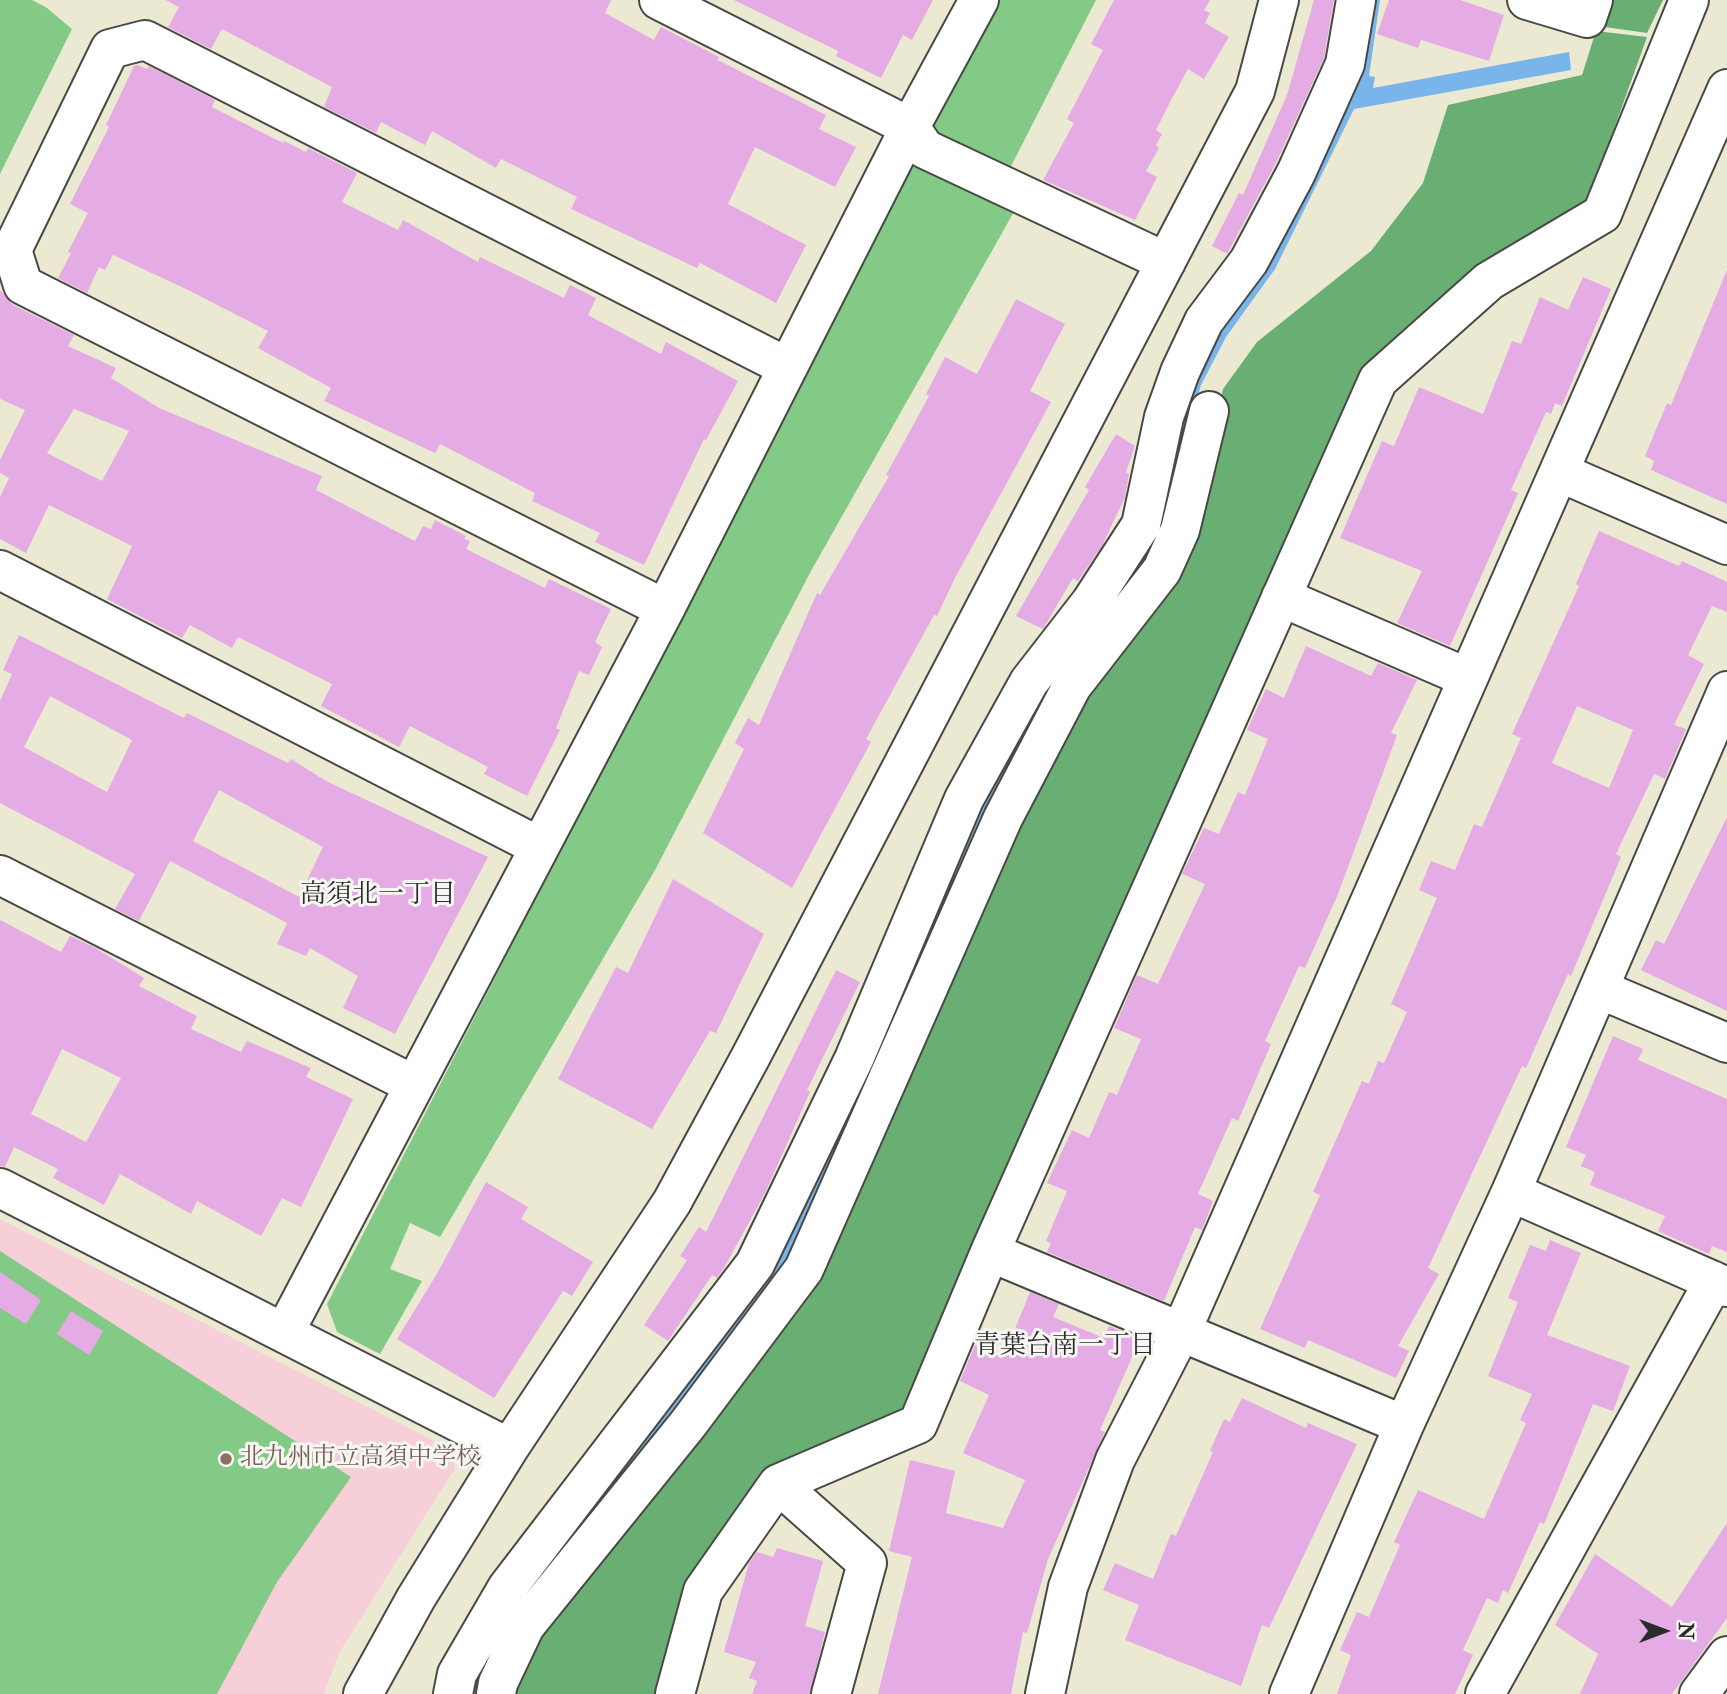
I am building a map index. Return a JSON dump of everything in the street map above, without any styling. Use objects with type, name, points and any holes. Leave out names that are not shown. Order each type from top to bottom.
[{"type":"street","points":[[659,0],[910,127],[925,149],[1166,262]]},
{"type":"street","points":[[284,1333],[665,609],[910,127],[979,0]]},
{"type":"street","points":[[363,1694],[416,1598],[509,1448],[678,1190],[757,1046],[1255,91],[1279,0]]},
{"type":"street","points":[[453,1694],[463,1663],[506,1588],[755,1264],[854,1059],[964,799],[1029,682],[1091,602],[1141,524],[1164,417],[1180,372],[1204,321],[1249,261],[1296,173],[1345,64],[1356,0]]},
{"type":"street","points":[[1527,0],[1587,19],[1593,0]]},
{"type":"street","points":[[675,1694],[703,1591],[778,1484],[918,1424],[990,1252],[1378,380],[1489,281],[1602,214],[1689,0]]},
{"type":"street","points":[[665,609],[23,285],[12,250],[110,49],[145,40],[787,367]]},
{"type":"street","points":[[1045,1694],[1068,1587],[1115,1460],[1181,1332],[1727,89]]},
{"type":"street","points":[[496,1694],[498,1683],[525,1626],[688,1424],[804,1269],[1003,818],[1072,686],[1162,570],[1180,530],[1209,411]]},
{"type":"street","points":[[1559,472],[1727,545]]},
{"type":"street","points":[[0,570],[538,846]]},
{"type":"street","points":[[1281,597],[1468,678]]},
{"type":"street","points":[[1289,1694],[1404,1425],[1511,1192],[1727,691]]},
{"type":"street","points":[[0,875],[414,1085]]},
{"type":"street","points":[[1599,989],[1727,1043]]},
{"type":"street","points":[[0,1188],[509,1448]]},
{"type":"street","points":[[1485,1694],[1720,1284],[1511,1192]]},
{"type":"street","points":[[990,1252],[1404,1425]]},
{"type":"street","points":[[778,1484],[867,1563],[831,1694]]},
{"type":"street","points":[[1699,1694],[1727,1656]]},
{"type":"shaded area","name":"北九州市立高須中学校","points":[[0,1219],[450,1449],[455,1468],[339,1653],[324,1694],[0,1694]]},
{"type":"green space","points":[[0,0],[32,0],[47,8],[72,29],[0,174]]},
{"type":"green space","points":[[999,0],[1096,0],[1007,174],[927,133]]},
{"type":"green space","points":[[1606,0],[1663,0],[1647,33],[1598,26]]},
{"type":"green space","points":[[1596,31],[1647,37],[1587,204],[1361,376],[903,1408],[764,1472],[659,1694],[509,1694],[536,1643],[691,1446],[1071,708],[1188,537],[1223,389],[1257,342],[1371,251],[1423,183],[1448,105],[1582,75]]},
{"type":"green space","points":[[919,154],[1019,203],[811,571],[655,870],[440,1237],[410,1223],[390,1269],[422,1281],[380,1354],[337,1332],[327,1304]]},
{"type":"green space","name":"北九州市立高須中学校","points":[[0,1251],[351,1477],[277,1582],[217,1694],[0,1694]]},
{"type":"water","points":[[1364,0],[1380,0],[1369,76],[1375,77],[1373,88],[1569,52],[1571,70],[1354,109],[1275,269],[1226,337],[1201,385],[1183,446],[1168,527],[776,1278],[478,1694],[467,1694],[484,1645],[650,1425],[1046,676],[1183,395]]},
{"type":"building","points":[[166,0],[611,0],[605,13],[654,40],[661,27],[719,57],[718,60],[826,115],[819,129],[856,147],[835,187],[755,147],[728,204],[806,245],[776,303],[700,263],[697,268],[571,209],[577,197],[501,159],[496,168],[432,131],[425,145],[381,122],[376,133],[324,107],[332,87],[222,29],[211,49],[168,27],[179,7]]},
{"type":"building","points":[[734,0],[933,0],[912,40],[903,35],[881,78],[836,56],[838,51]]},
{"type":"building","points":[[1114,0],[1210,0],[1204,10],[1210,13],[1205,23],[1229,37],[1204,79],[1188,69],[1170,102],[1156,130],[1162,134],[1156,145],[1159,148],[1146,171],[1157,177],[1135,220],[1043,180],[1074,123],[1067,119],[1103,50],[1091,44]]},
{"type":"building","points":[[1314,0],[1334,0],[1324,58],[1276,163],[1227,254],[1212,246],[1239,193],[1243,195],[1287,95]]},
{"type":"building","points":[[1389,0],[1460,0],[1504,15],[1489,61],[1421,40],[1418,48],[1377,34]]},
{"type":"building","points":[[134,66],[147,69],[149,66],[215,100],[212,107],[283,143],[284,141],[306,152],[308,148],[357,173],[342,202],[398,230],[403,220],[478,262],[480,257],[564,298],[570,285],[596,298],[588,315],[661,354],[666,342],[738,381],[706,440],[704,439],[644,565],[595,542],[600,533],[532,501],[535,493],[440,444],[435,453],[324,401],[331,388],[258,348],[268,331],[186,289],[113,255],[105,270],[99,267],[87,293],[58,278],[88,213],[70,204],[109,127],[106,125]]},
{"type":"building","points":[[1727,270],[1727,504],[1651,470],[1654,461],[1645,456],[1667,403],[1671,405]]},
{"type":"building","points":[[1583,277],[1611,289],[1562,406],[1555,403],[1551,414],[1546,412],[1511,490],[1518,493],[1450,646],[1397,623],[1422,571],[1340,538],[1382,441],[1394,446],[1419,387],[1483,414],[1512,341],[1521,344],[1540,297],[1568,310]]},
{"type":"building","points":[[0,290],[13,305],[74,335],[68,346],[116,368],[111,378],[159,408],[322,476],[316,490],[415,541],[423,526],[431,529],[435,520],[466,536],[464,539],[470,541],[466,549],[545,588],[549,579],[611,609],[595,642],[602,647],[589,675],[579,671],[556,728],[560,730],[527,796],[484,774],[488,767],[410,726],[399,747],[321,706],[332,684],[238,637],[232,648],[190,625],[182,638],[107,599],[132,546],[49,505],[26,553],[0,539],[0,497],[9,478],[0,473],[0,460],[25,410],[0,399]],"holes":[[[74,409],[129,431],[102,481],[47,453]]]},
{"type":"building","points":[[1016,299],[1065,324],[1030,391],[1051,402],[937,616],[934,615],[866,739],[871,742],[792,888],[703,833],[744,749],[735,743],[748,718],[759,725],[817,593],[820,595],[889,476],[886,475],[929,396],[926,394],[945,357],[977,374]]},
{"type":"building","points":[[1116,434],[1135,446],[1126,472],[1129,474],[1125,497],[1102,546],[1078,581],[1073,578],[1043,629],[1016,616],[1089,490],[1085,487]]},
{"type":"building","points":[[1599,531],[1679,566],[1682,561],[1727,582],[1727,612],[1712,606],[1688,655],[1704,664],[1674,725],[1686,729],[1665,779],[1654,774],[1616,854],[1621,857],[1571,976],[1568,974],[1526,1068],[1522,1066],[1428,1268],[1439,1274],[1398,1346],[1409,1351],[1396,1378],[1308,1340],[1305,1348],[1260,1329],[1320,1195],[1313,1192],[1362,1081],[1369,1084],[1378,1061],[1384,1063],[1407,1012],[1391,1004],[1437,898],[1419,890],[1431,861],[1455,870],[1474,824],[1482,827],[1521,738],[1512,734],[1579,586],[1576,584]],"holes":[[[1577,706],[1633,730],[1609,788],[1552,763]]]},
{"type":"building","points":[[19,635],[184,718],[187,713],[288,763],[291,759],[326,781],[488,857],[395,1034],[343,1008],[358,976],[310,948],[306,956],[277,944],[287,923],[170,861],[139,921],[115,909],[135,874],[0,803],[0,701],[12,674],[3,670]],"holes":[[[50,696],[132,740],[107,792],[24,747]],[[219,790],[323,847],[299,897],[193,841]]]},
{"type":"building","points":[[1306,646],[1371,676],[1378,663],[1417,680],[1391,733],[1397,735],[1338,894],[1305,968],[1299,966],[1265,1041],[1271,1044],[1238,1121],[1232,1118],[1198,1194],[1213,1201],[1202,1230],[1195,1227],[1164,1301],[1047,1252],[1051,1243],[1046,1241],[1067,1191],[1047,1183],[1072,1130],[1089,1138],[1109,1092],[1117,1095],[1141,1039],[1114,1028],[1137,975],[1158,984],[1205,884],[1182,874],[1204,828],[1219,834],[1238,792],[1245,795],[1268,739],[1247,730],[1266,689],[1284,698]]},
{"type":"building","points":[[1727,817],[1727,1011],[1641,970],[1656,940],[1664,944]]},
{"type":"building","points":[[673,879],[764,934],[716,1033],[710,1031],[652,1129],[558,1079],[616,967],[628,973]]},
{"type":"building","points":[[0,920],[61,952],[70,936],[94,947],[144,978],[139,986],[197,1016],[191,1029],[241,1052],[247,1041],[311,1068],[306,1077],[353,1099],[301,1207],[282,1198],[261,1236],[197,1201],[191,1214],[120,1174],[104,1205],[53,1178],[58,1169],[14,1147],[5,1167],[0,1166]],"holes":[[[62,1049],[121,1078],[86,1142],[31,1114]]]},
{"type":"building","points":[[836,970],[860,982],[807,1090],[810,1092],[765,1193],[724,1268],[717,1278],[712,1275],[668,1341],[644,1325],[687,1260],[680,1256],[699,1227],[706,1232]]},
{"type":"building","points":[[1613,1036],[1643,1049],[1638,1060],[1727,1099],[1727,1252],[1712,1246],[1709,1254],[1658,1231],[1665,1216],[1590,1185],[1595,1172],[1581,1166],[1586,1155],[1566,1147]]},
{"type":"building","points":[[486,1182],[528,1207],[521,1219],[593,1262],[572,1296],[563,1291],[494,1398],[397,1339],[438,1272]]},
{"type":"building","points":[[1550,1240],[1581,1253],[1547,1335],[1630,1366],[1613,1411],[1593,1404],[1544,1524],[1540,1522],[1508,1593],[1503,1590],[1498,1603],[1487,1598],[1463,1650],[1473,1655],[1455,1694],[1337,1694],[1351,1655],[1340,1650],[1357,1612],[1369,1617],[1400,1545],[1394,1542],[1418,1490],[1484,1519],[1526,1423],[1520,1420],[1532,1394],[1488,1376],[1518,1302],[1508,1298],[1530,1245],[1546,1251]]},
{"type":"building","points":[[0,1272],[41,1300],[26,1324],[0,1308]]},
{"type":"building","points":[[1030,1292],[1059,1304],[1053,1317],[1104,1338],[1109,1326],[1140,1339],[1100,1430],[1105,1432],[1048,1559],[1027,1633],[1023,1632],[1011,1694],[878,1694],[912,1557],[889,1551],[910,1460],[955,1471],[946,1513],[1003,1528],[1025,1480],[963,1453],[989,1395],[960,1381],[975,1345],[1003,1358]]},
{"type":"building","points":[[71,1311],[103,1331],[89,1355],[57,1334]]},
{"type":"building","points":[[1242,1398],[1306,1428],[1308,1423],[1357,1444],[1269,1628],[1262,1625],[1241,1686],[1125,1640],[1139,1605],[1103,1590],[1115,1563],[1153,1579],[1171,1534],[1176,1536],[1213,1452],[1210,1451],[1224,1419],[1230,1422]]},
{"type":"building","points":[[1727,1523],[1727,1618],[1672,1694],[1580,1694],[1598,1654],[1555,1625],[1595,1554],[1672,1607]]},
{"type":"building","points":[[777,1548],[823,1561],[805,1626],[825,1632],[810,1694],[752,1694],[757,1681],[749,1678],[756,1662],[724,1652],[749,1563],[757,1552],[773,1557]]},
{"type":"place","name":"北九州市立高須中学校","points":[[226,1459]]},
{"type":"district","name":"高須北一丁目","points":[[378,896]]},
{"type":"district","name":"青葉台南一丁目","points":[[1065,1347]]}]
